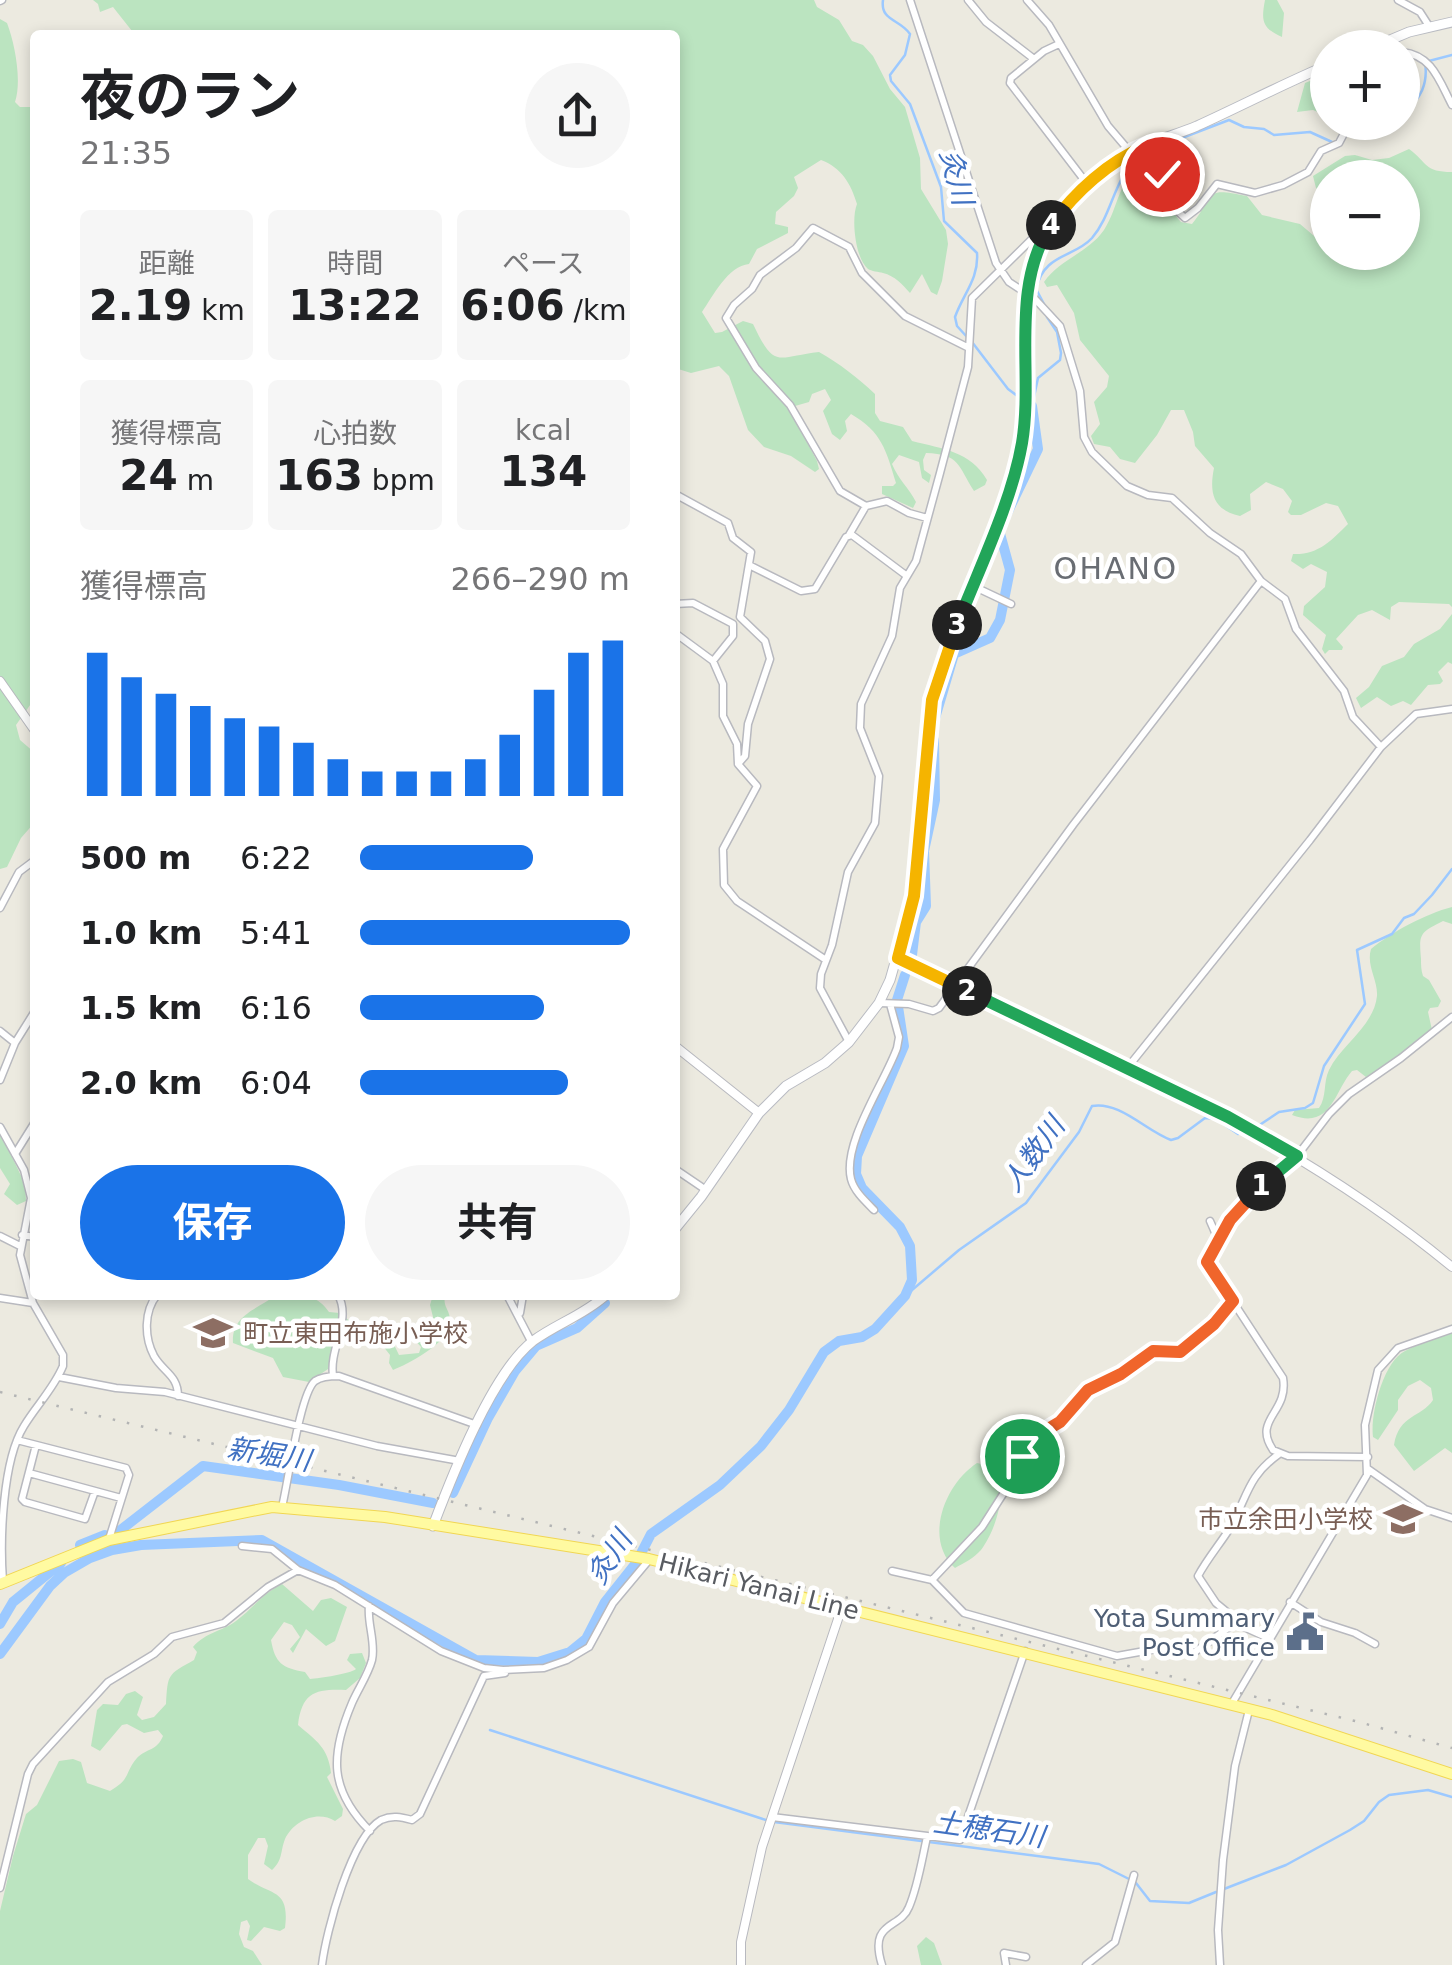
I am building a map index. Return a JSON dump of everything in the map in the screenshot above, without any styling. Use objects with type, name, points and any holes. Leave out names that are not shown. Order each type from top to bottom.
[{"type":"main road","points":[[1420,30],[1452,22]]},
{"type":"main road","points":[[680,1223],[777,1093],[826,1062],[887,1004],[914,896],[932,700],[1015,473],[1024,430],[1028,293],[1032,264],[1043,238],[1088,184],[1131,153],[1148,149],[1310,73]]},
{"type":"main road","points":[[434,1526],[505,1372],[532,1342],[598,1300]]},
{"type":"main road","name":"Hikari Yanai Line","points":[[2,1583],[110,1540],[282,1507],[385,1517],[643,1558],[1231,1704],[1452,1774]]},
{"type":"street","points":[[910,0],[1000,271],[1060,326],[1080,391],[1084,437],[1092,452],[1127,486],[1148,495],[1172,498],[1237,550],[1261,581],[1285,600],[1296,629],[1344,690],[1353,717],[1381,747]]},
{"type":"street","points":[[968,0],[986,22],[1034,59]]},
{"type":"street","points":[[1027,0],[1049,25],[1108,126],[1131,153]]},
{"type":"street","points":[[1398,0],[1420,12],[1429,26]]},
{"type":"street","points":[[1059,44],[1034,59],[1010,83],[1088,184]]},
{"type":"street","points":[[1420,55],[1452,104]]},
{"type":"street","points":[[1148,149],[1174,208],[1185,218],[1217,184],[1262,193],[1308,172],[1321,151],[1341,140]]},
{"type":"street","points":[[927,518],[909,514],[886,501],[866,506],[840,491],[790,404],[756,368],[726,318],[760,275],[796,248],[813,228],[849,247],[862,273],[905,316],[970,343]]},
{"type":"street","points":[[849,1042],[822,992],[821,974],[848,872],[874,823],[879,776],[858,720],[867,684],[892,636],[900,588],[916,561],[968,367],[972,298],[1033,238],[1043,238]]},
{"type":"street","points":[[680,497],[728,523],[733,538],[750,549],[740,617],[765,641],[770,660],[748,724],[745,756],[738,764]]},
{"type":"street","points":[[749,564],[802,591],[815,589],[866,506]]},
{"type":"street","points":[[849,534],[907,576]]},
{"type":"street","points":[[874,1210],[853,1185],[850,1166],[860,1129],[897,1048],[898,1037],[887,1004],[937,1010],[1261,581]]},
{"type":"street","points":[[972,586],[1010,604]]},
{"type":"street","points":[[680,604],[694,603],[732,622],[733,636],[713,661]]},
{"type":"street","points":[[680,637],[713,661],[724,684],[723,716],[737,744],[738,764],[757,786],[723,849],[722,877],[727,891],[826,960]]},
{"type":"street","points":[[0,681],[30,723]]},
{"type":"street","points":[[1127,1068],[1381,747],[1416,714],[1452,709]]},
{"type":"street","points":[[0,908],[19,872],[30,864]]},
{"type":"street","points":[[898,958],[1127,1068],[1297,1156],[1360,1196],[1452,1267]]},
{"type":"street","points":[[1368,1457],[1280,1454],[1269,1445],[1267,1424],[1285,1396],[1283,1378],[1207,1262],[1230,1220],[1272,1175],[1297,1156],[1328,1114],[1452,1016]]},
{"type":"street","points":[[0,1080],[30,1019]]},
{"type":"street","points":[[0,1031],[15,1043]]},
{"type":"street","points":[[680,1050],[759,1113]]},
{"type":"street","points":[[0,1127],[30,1195]]},
{"type":"street","points":[[15,1154],[30,1130]]},
{"type":"street","points":[[680,1172],[706,1190]]},
{"type":"street","points":[[30,1213],[20,1246],[30,1294]]},
{"type":"street","points":[[1210,1221],[1218,1238]]},
{"type":"street","points":[[22,1235],[30,1236]]},
{"type":"street","points":[[0,1236],[20,1246]]},
{"type":"street","points":[[0,1298],[32,1303]]},
{"type":"street","points":[[2,1583],[4,1484],[17,1440],[59,1377],[63,1355],[31,1300]]},
{"type":"street","points":[[154,1300],[147,1312],[150,1342],[154,1356],[175,1378],[178,1396]]},
{"type":"street","points":[[333,1375],[341,1300]]},
{"type":"street","points":[[510,1300],[532,1342]]},
{"type":"street","points":[[519,1316],[522,1300]]},
{"type":"street","points":[[932,1580],[982,1527],[1005,1491],[1028,1441],[1060,1422],[1088,1390],[1121,1374],[1153,1351],[1173,1353],[1186,1348],[1233,1301]]},
{"type":"street","points":[[1231,1704],[1368,1469],[1366,1419],[1374,1399],[1375,1378],[1385,1360],[1398,1348],[1452,1329]]},
{"type":"street","points":[[282,1507],[304,1400],[314,1382],[333,1375],[478,1426]]},
{"type":"street","points":[[59,1377],[178,1396],[377,1446],[462,1461]]},
{"type":"street","points":[[17,1440],[126,1468],[130,1475],[110,1540]]},
{"type":"street","points":[[36,1444],[24,1502],[85,1519],[95,1491]]},
{"type":"street","points":[[1268,1638],[1239,1623],[1216,1603],[1198,1576],[1230,1528],[1251,1479],[1280,1454]]},
{"type":"street","points":[[1368,1469],[1425,1509],[1452,1518]]},
{"type":"street","points":[[28,1473],[121,1498]]},
{"type":"street","points":[[242,1546],[263,1545],[272,1549],[298,1570],[335,1585],[466,1662],[484,1668],[526,1670]]},
{"type":"street","points":[[322,1965],[338,1892],[370,1831],[390,1817],[412,1820],[420,1814],[484,1676],[556,1664],[589,1646],[643,1558]]},
{"type":"street","points":[[0,1888],[33,1764],[100,1688],[154,1654],[172,1637],[224,1623],[268,1587],[298,1570]]},
{"type":"street","points":[[892,1572],[932,1580],[964,1613],[1117,1656],[1156,1649],[1192,1654],[1239,1623]]},
{"type":"street","points":[[1290,1602],[1322,1622],[1356,1632],[1375,1644]]},
{"type":"street","points":[[369,1606],[373,1656],[348,1712],[335,1763],[348,1808],[370,1831]]},
{"type":"street","points":[[741,1965],[741,1942],[772,1817],[842,1607]]},
{"type":"street","points":[[772,1817],[926,1840],[960,1840],[1025,1651]]},
{"type":"street","points":[[1220,1965],[1220,1891],[1235,1766],[1249,1709]]},
{"type":"street","points":[[882,1965],[878,1948],[884,1928],[908,1910],[926,1840]]},
{"type":"street","points":[[1086,1965],[1115,1942],[1132,1877]]},
{"type":"street","points":[[1006,1965],[1004,1953],[1026,1957]]},
{"type":"green space","points":[[93,0],[814,0],[817,7],[839,20],[852,41],[863,45],[873,56],[890,89],[905,107],[920,158],[921,189],[946,230],[948,244],[937,295],[931,292],[922,274],[910,293],[891,276],[868,269],[855,238],[857,204],[852,190],[840,172],[821,160],[794,177],[798,188],[794,196],[776,212],[775,224],[788,227],[788,233],[757,249],[749,264],[734,270],[702,312],[715,333],[743,321],[753,324],[767,348],[778,357],[819,352],[875,394],[875,413],[880,421],[903,427],[912,441],[964,457],[980,470],[987,480],[985,485],[974,491],[952,459],[926,453],[924,470],[931,475],[929,483],[922,478],[919,462],[899,455],[892,464],[916,502],[913,508],[882,494],[882,486],[896,483],[881,443],[870,428],[851,414],[840,440],[832,434],[823,411],[831,400],[825,389],[812,394],[809,402],[795,406],[791,412],[817,461],[819,469],[815,472],[791,456],[764,447],[748,430],[729,376],[719,366],[691,373],[680,370],[680,30],[131,30],[113,7],[100,12]]},
{"type":"green space","points":[[1265,0],[1277,0],[1284,13],[1282,37],[1264,23]]},
{"type":"green space","points":[[0,19],[7,23],[15,52],[15,102],[20,107],[30,107],[30,705],[16,725],[20,740],[30,749],[30,828],[7,867],[0,869]]},
{"type":"green space","points":[[1310,81],[1310,110],[1297,112],[1305,83]]},
{"type":"green space","points":[[1409,149],[1431,168],[1452,172],[1452,607],[1399,602],[1391,607],[1390,620],[1372,610],[1358,615],[1336,639],[1342,650],[1325,654],[1322,649],[1326,635],[1303,615],[1304,606],[1325,587],[1327,572],[1311,564],[1303,569],[1291,561],[1293,554],[1324,546],[1348,524],[1338,506],[1326,503],[1301,515],[1291,515],[1288,512],[1292,501],[1283,489],[1266,482],[1250,494],[1251,510],[1240,516],[1224,509],[1213,493],[1214,468],[1195,446],[1184,410],[1171,410],[1135,463],[1120,459],[1110,447],[1094,444],[1091,436],[1100,424],[1094,402],[1107,387],[1109,376],[1080,340],[1074,313],[1057,285],[1047,287],[1044,282],[1104,230],[1124,185],[1145,163],[1158,177],[1181,222],[1192,224],[1212,195],[1233,193],[1247,196],[1262,215],[1300,224],[1310,233],[1310,270],[1420,270],[1420,160],[1372,160]]},
{"type":"green space","points":[[1355,155],[1372,160],[1339,160]]},
{"type":"green space","points":[[1452,614],[1452,664],[1448,662],[1438,672],[1443,681],[1428,685],[1411,705],[1403,701],[1391,706],[1377,697],[1361,708],[1356,698],[1369,687],[1382,666],[1404,657],[1414,644],[1440,629]]},
{"type":"green space","points":[[1452,907],[1452,924],[1443,921],[1421,939],[1423,976],[1441,1001],[1428,1012],[1432,1030],[1399,1058],[1366,1077],[1352,1071],[1323,1113],[1305,1118],[1292,1115],[1295,1110],[1319,1108],[1329,1070],[1375,1007],[1371,949],[1409,924]]},
{"type":"green space","points":[[0,1132],[25,1184],[26,1201],[17,1205],[4,1194],[10,1184],[0,1168]]},
{"type":"green space","points":[[268,1300],[315,1300],[352,1323],[346,1342],[333,1351],[328,1369],[309,1382],[283,1377],[273,1358],[233,1343],[236,1326]]},
{"type":"green space","points":[[432,1300],[445,1300],[450,1327],[429,1350],[393,1370],[390,1355],[379,1341],[386,1328],[399,1355],[419,1353],[421,1347],[413,1338],[416,1331],[428,1330],[433,1317]]},
{"type":"green space","points":[[1452,1324],[1452,1453],[1445,1448],[1414,1471],[1394,1445],[1405,1422],[1433,1400],[1431,1388],[1420,1380],[1408,1386],[1378,1440],[1373,1437],[1376,1403],[1384,1377],[1397,1357]]},
{"type":"green space","points":[[977,1463],[989,1468],[996,1477],[1000,1501],[993,1528],[981,1550],[955,1568],[940,1542],[942,1512],[956,1484]]},
{"type":"green space","points":[[282,1584],[313,1611],[321,1600],[331,1598],[347,1607],[335,1641],[326,1646],[306,1629],[293,1653],[290,1649],[300,1637],[292,1625],[284,1622],[271,1640],[281,1663],[305,1672],[310,1679],[356,1669],[347,1660],[350,1654],[362,1653],[366,1663],[360,1678],[346,1690],[327,1690],[307,1699],[298,1725],[327,1757],[331,1773],[327,1777],[343,1809],[342,1816],[335,1821],[314,1817],[294,1827],[272,1870],[264,1864],[268,1846],[265,1838],[258,1838],[248,1855],[248,1879],[277,1895],[285,1906],[285,1928],[280,1931],[264,1927],[251,1941],[247,1940],[247,1920],[241,1922],[239,1934],[244,1947],[253,1951],[262,1965],[0,1965],[0,1911],[13,1856],[26,1814],[37,1805],[59,1761],[81,1762],[87,1783],[110,1791],[117,1786],[137,1758],[163,1736],[158,1730],[144,1733],[122,1725],[100,1751],[91,1746],[97,1710],[103,1704],[118,1705],[126,1694],[135,1691],[143,1697],[137,1715],[142,1720],[154,1717],[166,1704],[171,1676],[194,1660],[197,1652],[193,1647],[236,1621]]},
{"type":"green space","points":[[926,1937],[934,1943],[942,1965],[921,1965],[917,1946]]},
{"type":"waterway","name":"灸川","points":[[883,0],[888,16],[910,34],[905,55],[890,75],[891,81],[910,104],[941,187],[944,221],[977,253],[973,279],[955,317],[967,337]]},
{"type":"waterway","name":"灸川","points":[[1420,93],[1425,62],[1452,55]]},
{"type":"waterway","name":"灸川","points":[[1153,149],[1229,120],[1274,135],[1310,132],[1332,142]]},
{"type":"waterway","name":"灸川","points":[[1044,304],[1036,289],[1040,277],[1052,262],[1092,238],[1120,181],[1146,152]]},
{"type":"waterway","name":"灸川","points":[[1029,404],[1032,406],[1038,378],[1060,360],[1057,332],[1047,317]]},
{"type":"waterway","name":"灸川","points":[[972,342],[1008,389],[1023,400]]},
{"type":"waterway","name":"灸川","points":[[935,718],[954,654],[990,638],[1000,620],[1010,570],[999,530],[1038,449],[1032,406]]},
{"type":"waterway","name":"灸川","points":[[912,955],[916,922],[926,906],[924,851],[935,800],[934,740]]},
{"type":"waterway","name":"人数川","points":[[1255,1128],[1279,1112],[1313,1103],[1324,1066],[1365,1004],[1357,950],[1392,934],[1452,869]]},
{"type":"waterway","name":"灸川","points":[[0,1654],[50,1586],[90,1558],[141,1545],[262,1540],[476,1660],[538,1662],[570,1652],[586,1639],[605,1602],[636,1563],[651,1534],[720,1485],[761,1446],[789,1410],[824,1352],[839,1341],[862,1337],[875,1329],[905,1296],[912,1280],[910,1246],[900,1227],[862,1188],[856,1174],[857,1156],[904,1046],[897,1000],[905,975]]},
{"type":"waterway","name":"人数川","points":[[905,1296],[959,1250],[1026,1203],[1079,1132],[1092,1106],[1123,1112],[1171,1140],[1205,1118],[1216,1119],[1238,1134],[1247,1131]]},
{"type":"waterway","name":"新堀川","points":[[453,1493],[515,1371],[536,1346],[577,1328],[605,1303]]},
{"type":"waterway","name":"新堀川","points":[[118,1532],[203,1466],[433,1503]]},
{"type":"waterway","name":"新堀川","points":[[80,1545],[105,1535]]},
{"type":"waterway","name":"新堀川","points":[[0,1624],[13,1602],[61,1563]]},
{"type":"waterway","name":"土穂石川","points":[[490,1730],[766,1820]]},
{"type":"waterway","name":"土穂石川","points":[[1224,1889],[1286,1865],[1350,1830],[1389,1795],[1428,1790],[1452,1797]]},
{"type":"waterway","name":"土穂石川","points":[[774,1822],[1099,1864],[1129,1879]]},
{"type":"waterway","name":"土穂石川","points":[[1136,1883],[1150,1901],[1189,1903],[1216,1892]]},
{"type":"railway","points":[[0,1392],[1359,1722],[1452,1748]]},
{"type":"place","name":"町立東田布施小学校","points":[[213,1333]]},
{"type":"place","name":"市立余田小学校","points":[[1403,1519]]},
{"type":"place","name":"Yota Summary Post Office","points":[[1305,1632]]},
{"type":"district","name":"OHANO","points":[[1116,569]]},
{"type":"route","points":[[1022,1456],[1024,1445],[1060,1422],[1079,1396],[1121,1374],[1153,1351],[1180,1352],[1214,1324],[1233,1301],[1207,1262],[1218,1238],[1272,1175],[1297,1156],[1201,1104],[898,958],[914,896],[935,688],[1022,446],[1028,293],[1038,249],[1046,232],[1088,184],[1126,155],[1146,146],[1162,174]]}]
